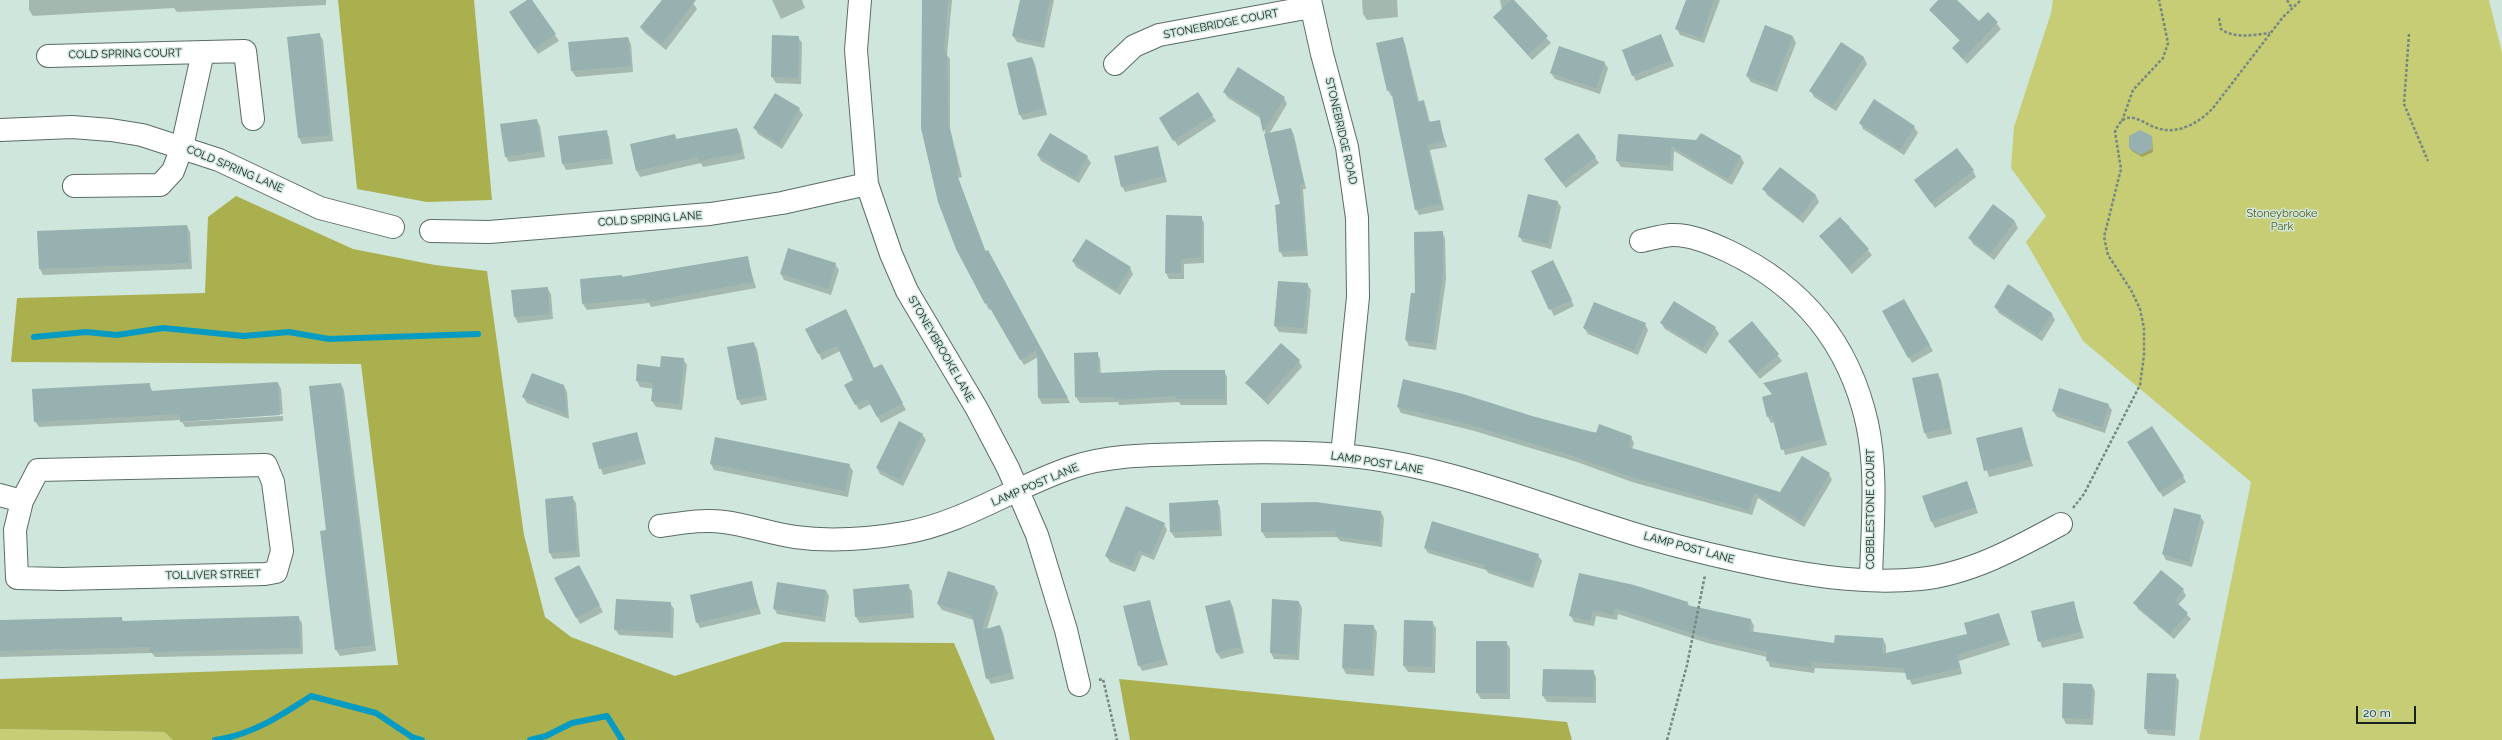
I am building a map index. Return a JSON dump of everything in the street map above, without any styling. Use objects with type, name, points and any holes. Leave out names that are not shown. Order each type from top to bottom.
[{"type":"street","name":"STONEYBROOKE LANE","points":[[860,0],[856,50],[867,184],[891,254],[908,291],[977,409],[1018,492],[1037,535],[1053,583],[1079,685]]},
{"type":"street","name":"STONEBRIDGE COURT","points":[[1115,64],[1134,46],[1159,35],[1310,4]]},
{"type":"street","name":"STONEBRIDGE ROAD","points":[[1310,4],[1347,147],[1357,218],[1358,297],[1342,456]]},
{"type":"street","name":"COLD SPRING COURT","points":[[48,56],[246,51],[253,119]]},
{"type":"street","points":[[74,186],[160,184],[173,171],[182,147],[204,52]]},
{"type":"street","name":"COLD SPRING LANE","points":[[0,130],[72,127],[111,130],[142,135],[182,147],[226,164],[320,208],[393,227]]},
{"type":"street","name":"COLD SPRING LANE","points":[[431,231],[489,232],[710,214],[782,203],[867,184]]},
{"type":"street","name":"COBBLESTONE COURT","points":[[1641,241],[1671,235],[1696,238],[1753,262],[1794,293],[1818,320],[1838,349],[1858,390],[1870,443],[1871,580]]},
{"type":"street","name":"LAMP POST LANE","points":[[660,526],[697,520],[726,522],[792,536],[848,540],[929,527],[956,518],[1071,468],[1096,461],[1135,456],[1242,452],[1342,456],[1417,468],[1479,483],[1649,538],[1821,578],[1871,580],[1921,579],[1958,571],[2006,553],[2061,524]]},
{"type":"street","name":"TOLLIVER STREET","points":[[266,465],[273,482],[282,551],[276,572],[265,574],[62,579],[17,578],[8,529],[38,470],[266,465]]},
{"type":"street","points":[[0,495],[22,501]]},
{"type":"path","points":[[2061,524],[2084,494],[2140,385],[2144,328],[2140,309],[2131,290],[2108,255],[2104,237],[2121,169],[2115,132],[2122,121],[2133,90],[2163,58],[2168,44],[2158,0]]},
{"type":"path","points":[[2287,0],[2292,8]]},
{"type":"path","points":[[2122,121],[2130,118],[2137,118],[2160,129],[2170,129],[2195,122],[2213,108],[2270,33],[2301,0]]},
{"type":"path","points":[[2219,18],[2221,29],[2225,32],[2245,36],[2270,33]]},
{"type":"path","points":[[2409,34],[2404,104],[2428,161]]},
{"type":"path","points":[[1667,740],[1687,665],[1710,553]]},
{"type":"path","points":[[1079,685],[1103,679],[1117,740]]},
{"type":"green space","points":[[338,0],[474,0],[492,200],[427,202],[357,189]]},
{"type":"green space","name":"Stoneybrooke Park","points":[[2053,0],[2489,0],[2502,53],[2502,740],[2199,740],[2251,482],[2083,341],[2026,242],[2046,216],[2011,168],[2014,127],[2051,13]]},
{"type":"green space","points":[[236,196],[353,249],[435,265],[487,271],[524,535],[545,617],[571,637],[675,676],[783,642],[954,643],[995,740],[173,740],[164,732],[0,729],[0,679],[398,665],[361,364],[11,362],[17,298],[205,293],[208,217]]},
{"type":"green space","points":[[1119,679],[1567,722],[1572,740],[1130,740]]},
{"type":"green space","points":[[0,729],[164,732],[173,740],[0,740]]},
{"type":"building","points":[[527,0],[532,0],[556,34],[534,49],[509,12]]},
{"type":"building","points":[[662,0],[696,0],[662,44],[640,27]]},
{"type":"building","points":[[922,0],[948,0],[944,52],[947,52],[948,121],[959,171],[956,172],[985,251],[988,250],[1068,398],[1038,398],[1037,350],[1020,360],[987,303],[985,304],[956,249],[938,202],[921,128]]},
{"type":"building","points":[[1020,0],[1050,0],[1041,43],[1012,36]]},
{"type":"building","points":[[1511,0],[1514,0],[1548,36],[1528,55],[1493,17]]},
{"type":"building","points":[[1686,0],[1714,0],[1701,38],[1675,29]]},
{"type":"building","points":[[1938,0],[1957,0],[1979,21],[1988,12],[1998,22],[1963,59],[1952,48],[1960,40],[1929,10]]},
{"type":"building","points":[[1765,25],[1793,36],[1774,87],[1746,76]]},
{"type":"building","points":[[320,33],[330,135],[298,138],[287,37]]},
{"type":"building","points":[[1661,34],[1671,60],[1632,76],[1622,50]]},
{"type":"building","points":[[772,35],[799,36],[798,78],[771,77]]},
{"type":"building","points":[[628,37],[631,66],[571,71],[568,42]]},
{"type":"building","points":[[1403,37],[1417,102],[1424,100],[1428,122],[1440,120],[1444,141],[1427,145],[1441,204],[1415,210],[1391,90],[1387,91],[1376,43]]},
{"type":"building","points":[[1841,42],[1864,57],[1833,106],[1809,91]]},
{"type":"building","points":[[1559,46],[1605,62],[1596,88],[1550,73]]},
{"type":"building","points":[[1032,57],[1044,109],[1019,115],[1007,63]]},
{"type":"building","points":[[1238,67],[1285,97],[1263,132],[1259,114],[1223,92]]},
{"type":"building","points":[[1198,92],[1213,115],[1173,141],[1159,118]]},
{"type":"building","points":[[775,93],[800,108],[779,144],[753,128]]},
{"type":"building","points":[[1874,99],[1915,126],[1900,150],[1859,123]]},
{"type":"building","points":[[537,119],[542,151],[505,157],[500,124]]},
{"type":"building","points":[[737,128],[742,153],[699,161],[698,157],[636,171],[630,144],[675,134],[676,139]]},
{"type":"building","points":[[1291,128],[1304,183],[1300,184],[1306,250],[1279,252],[1275,205],[1280,204],[1264,134]]},
{"type":"building","points":[[607,130],[610,158],[562,164],[558,136]]},
{"type":"building","points":[[2140,130],[2152,136],[2152,149],[2140,155],[2129,148],[2129,136]]},
{"type":"building","points":[[1050,133],[1088,156],[1075,178],[1037,155]]},
{"type":"building","points":[[1578,133],[1596,157],[1562,183],[1544,159]]},
{"type":"building","points":[[1701,133],[1741,156],[1728,179],[1671,146],[1670,166],[1616,161],[1618,134],[1696,140]]},
{"type":"building","points":[[1158,146],[1165,176],[1121,187],[1114,156]]},
{"type":"building","points":[[1957,148],[1974,170],[1931,203],[1914,180]]},
{"type":"building","points":[[1780,167],[1816,195],[1799,218],[1762,189]]},
{"type":"building","points":[[1528,194],[1558,201],[1548,244],[1518,237]]},
{"type":"building","points":[[1993,204],[2015,221],[1990,254],[1968,238]]},
{"type":"building","points":[[1166,215],[1202,216],[1201,257],[1181,259],[1181,273],[1165,273]]},
{"type":"building","points":[[1840,217],[1850,227],[1848,230],[1850,228],[1869,249],[1848,268],[1819,236]]},
{"type":"building","points":[[187,225],[189,263],[39,269],[37,231]]},
{"type":"building","points":[[1443,231],[1443,273],[1433,344],[1405,340],[1411,293],[1415,293],[1414,232]]},
{"type":"building","points":[[1086,239],[1131,267],[1116,290],[1072,261]]},
{"type":"building","points":[[788,248],[836,263],[828,289],[780,274]]},
{"type":"building","points":[[748,256],[753,282],[647,302],[646,298],[582,304],[580,279],[622,275],[622,277]]},
{"type":"building","points":[[1553,260],[1572,300],[1549,310],[1531,271]]},
{"type":"building","points":[[1278,281],[1308,283],[1304,328],[1274,326]]},
{"type":"building","points":[[2008,284],[2052,313],[2038,335],[1994,307]]},
{"type":"building","points":[[548,287],[550,314],[514,317],[511,290]]},
{"type":"building","points":[[1904,299],[1930,345],[1908,358],[1882,311]]},
{"type":"building","points":[[1674,301],[1716,327],[1703,348],[1660,323]]},
{"type":"building","points":[[1594,302],[1646,323],[1634,350],[1583,328]]},
{"type":"building","points":[[846,309],[874,368],[882,364],[903,403],[877,417],[867,399],[855,405],[844,385],[853,380],[837,346],[818,354],[805,329]]},
{"type":"building","points":[[1752,321],[1779,354],[1756,374],[1728,341]]},
{"type":"building","points":[[754,342],[764,395],[737,400],[727,347]]},
{"type":"building","points":[[1281,343],[1300,360],[1264,400],[1245,383]]},
{"type":"building","points":[[1098,352],[1098,373],[1163,370],[1225,370],[1225,399],[1176,399],[1176,396],[1115,400],[1115,397],[1075,397],[1074,353]]},
{"type":"building","points":[[661,356],[684,358],[679,404],[651,401],[653,383],[636,381],[637,364],[660,367]]},
{"type":"building","points":[[1807,372],[1824,439],[1781,450],[1772,416],[1767,417],[1762,397],[1772,394],[1763,383]]},
{"type":"building","points":[[532,373],[564,385],[567,414],[522,397]]},
{"type":"building","points":[[1938,373],[1950,428],[1924,433],[1912,378]]},
{"type":"building","points":[[1403,379],[1463,394],[1532,416],[1596,433],[1599,424],[1632,436],[1628,447],[1780,492],[1802,456],[1830,473],[1801,521],[1754,493],[1749,510],[1628,476],[1573,456],[1467,424],[1397,407]]},
{"type":"building","points":[[278,382],[280,415],[180,422],[180,414],[34,422],[32,389],[150,383],[150,391]]},
{"type":"building","points":[[341,383],[373,645],[335,650],[320,531],[326,530],[309,386]]},
{"type":"building","points":[[2059,388],[2109,404],[2102,427],[2052,411]]},
{"type":"building","points":[[899,421],[923,434],[900,480],[876,468]]},
{"type":"building","points":[[2152,426],[2184,476],[2159,492],[2127,442]]},
{"type":"building","points":[[2022,427],[2030,460],[1984,471],[1976,438]]},
{"type":"building","points":[[637,432],[644,458],[599,469],[592,443]]},
{"type":"building","points":[[715,437],[850,464],[845,491],[710,464]]},
{"type":"building","points":[[1967,481],[1976,507],[1931,522],[1922,496]]},
{"type":"building","points":[[573,496],[577,551],[549,553],[545,499]]},
{"type":"building","points":[[1218,500],[1219,530],[1170,532],[1169,503]]},
{"type":"building","points":[[1316,502],[1381,511],[1379,542],[1335,536],[1336,531],[1261,532],[1261,503]]},
{"type":"building","points":[[1126,506],[1165,523],[1151,555],[1139,550],[1131,567],[1105,556]]},
{"type":"building","points":[[2174,508],[2201,515],[2189,562],[2162,554]]},
{"type":"building","points":[[1432,521],[1539,554],[1530,583],[1483,568],[1484,565],[1424,548]]},
{"type":"building","points":[[579,565],[600,605],[576,618],[554,578]]},
{"type":"building","points":[[2161,570],[2184,589],[2174,600],[2188,613],[2170,634],[2133,603]]},
{"type":"building","points":[[948,571],[995,586],[982,630],[1000,625],[1011,673],[986,679],[972,615],[937,604]]},
{"type":"building","points":[[1579,573],[1634,585],[1688,602],[1687,605],[1751,619],[1749,631],[1834,643],[1835,635],[1883,638],[1882,654],[1967,634],[1964,623],[1999,613],[2007,639],[1957,655],[1960,668],[1907,680],[1904,668],[1812,662],[1811,668],[1766,661],[1767,652],[1703,637],[1615,608],[1613,615],[1593,610],[1590,621],[1569,616]]},
{"type":"building","points":[[752,581],[758,608],[696,623],[690,595]]},
{"type":"building","points":[[777,582],[826,590],[822,617],[773,609]]},
{"type":"building","points":[[909,584],[911,613],[855,617],[853,589]]},
{"type":"building","points":[[616,599],[671,602],[670,632],[614,630]]},
{"type":"building","points":[[1272,599],[1299,601],[1297,655],[1270,653]]},
{"type":"building","points":[[1150,600],[1165,659],[1138,666],[1123,606]]},
{"type":"building","points":[[1230,600],[1241,647],[1216,653],[1205,606]]},
{"type":"building","points":[[2074,601],[2081,632],[2038,642],[2031,611]]},
{"type":"building","points":[[299,616],[300,648],[150,652],[150,647],[0,651],[0,620],[122,617],[122,621]]},
{"type":"building","points":[[1404,620],[1433,621],[1432,667],[1403,666]]},
{"type":"building","points":[[1344,624],[1374,625],[1371,670],[1342,668]]},
{"type":"building","points":[[1476,641],[1507,641],[1507,693],[1476,693]]},
{"type":"building","points":[[1543,669],[1594,670],[1593,697],[1542,696]]},
{"type":"building","points":[[2147,673],[2176,674],[2173,730],[2144,729]]},
{"type":"building","points":[[2063,683],[2092,684],[2091,719],[2062,718]]},
{"type":"waterway","points":[[34,337],[86,332],[117,335],[163,328],[244,336],[289,332],[329,339],[478,334]]},
{"type":"waterway","points":[[215,740],[241,734],[265,724],[311,696],[376,713],[412,737],[422,740]]},
{"type":"waterway","points":[[530,740],[546,736],[572,723],[607,716],[622,740]]}]
